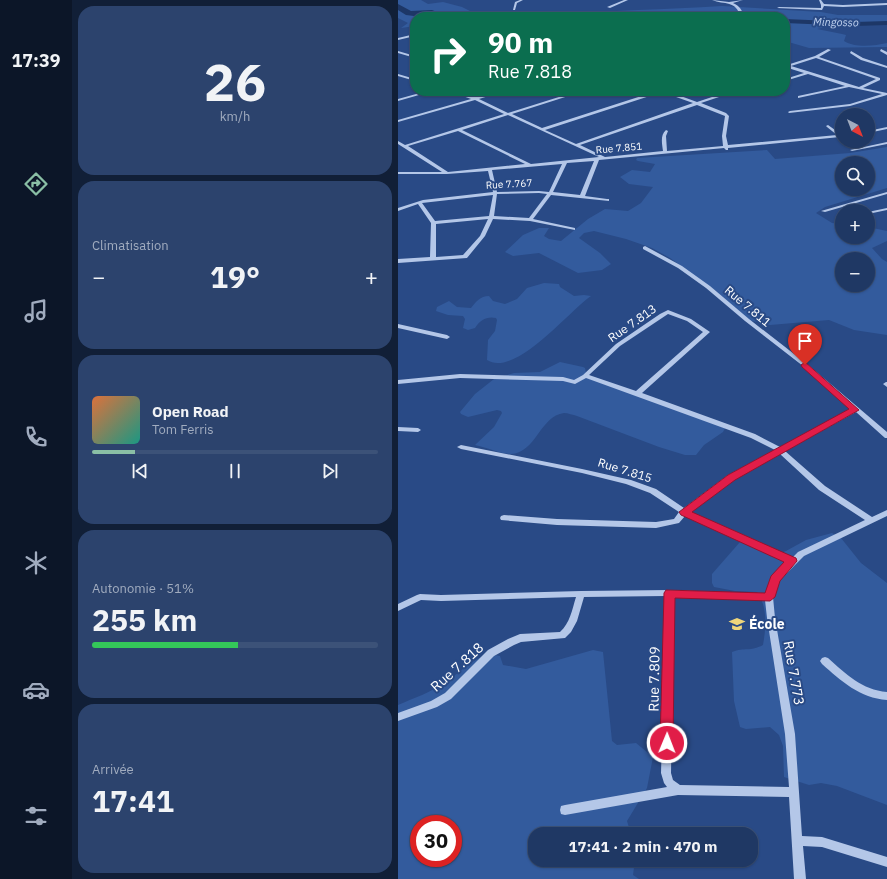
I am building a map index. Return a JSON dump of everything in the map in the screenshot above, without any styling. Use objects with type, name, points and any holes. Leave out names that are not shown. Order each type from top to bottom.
[{"type":"street","points":[[514,9],[516,3],[522,0]]},
{"type":"street","points":[[609,7],[627,0]]},
{"type":"street","points":[[713,0],[730,3],[738,7],[740,12]]},
{"type":"street","points":[[730,3],[742,0]]},
{"type":"street","points":[[820,0],[823,5]]},
{"type":"street","points":[[823,5],[843,6],[887,4]]},
{"type":"street","points":[[779,8],[822,9],[823,5]]},
{"type":"street","points":[[398,38],[410,36]]},
{"type":"street","points":[[790,65],[816,58],[829,50]]},
{"type":"street","points":[[881,50],[887,54]]},
{"type":"street","points":[[398,52],[410,56]]},
{"type":"street","points":[[851,52],[862,59],[887,67]]},
{"type":"street","points":[[816,58],[881,78],[860,88]]},
{"type":"street","points":[[790,67],[849,86],[887,94]]},
{"type":"street","points":[[790,78],[808,73]]},
{"type":"street","points":[[398,75],[410,78]]},
{"type":"street","points":[[398,82],[410,78]]},
{"type":"street","points":[[799,97],[849,86]]},
{"type":"street","points":[[790,112],[850,105],[887,94]]},
{"type":"street","points":[[398,100],[413,96]]},
{"type":"street","points":[[466,96],[543,129],[604,158]]},
{"type":"street","points":[[398,121],[486,96]]},
{"type":"street","points":[[405,146],[566,96]]},
{"type":"street","points":[[543,129],[647,96]]},
{"type":"street","points":[[676,96],[727,116],[724,136],[726,149]]},
{"type":"street","points":[[577,145],[719,96]]},
{"type":"street","points":[[828,126],[835,131]]},
{"type":"street","points":[[875,131],[887,128]]},
{"type":"street","points":[[458,129],[530,165]]},
{"type":"street","points":[[665,153],[664,136],[666,131]]},
{"type":"street","name":"Rue 7.851","points":[[398,173],[415,175],[447,173],[604,158],[726,149],[835,137]]},
{"type":"street","points":[[398,142],[447,173]]},
{"type":"street","points":[[852,150],[887,143]]},
{"type":"street","points":[[582,197],[597,159]]},
{"type":"street","points":[[530,220],[546,202],[559,179],[565,162]]},
{"type":"street","points":[[398,261],[463,257],[482,238],[491,217],[495,193],[490,169]]},
{"type":"street","name":"Rue 7.767","points":[[398,210],[419,202],[495,193],[551,193],[607,200]]},
{"type":"street","points":[[823,211],[887,193]]},
{"type":"street","points":[[419,202],[434,223],[433,258]]},
{"type":"street","points":[[875,212],[887,209]]},
{"type":"street","points":[[434,223],[491,217],[530,220],[573,229]]},
{"type":"street","name":"Rue 7.811","points":[[645,248],[680,267],[708,287],[747,320],[805,365],[855,410],[887,436]]},
{"type":"street","name":"Rue 7.813","points":[[585,376],[618,345],[668,312],[689,320],[707,332],[637,394]]},
{"type":"street","points":[[398,326],[447,336]]},
{"type":"street","points":[[398,382],[460,376],[563,379],[575,382],[585,376],[753,436],[780,450],[822,488],[872,521]]},
{"type":"street","points":[[504,518],[656,526],[676,521],[684,512],[731,477],[855,410]]},
{"type":"street","points":[[398,429],[418,430]]},
{"type":"street","name":"Rue 7.815","points":[[461,447],[582,471],[628,482],[653,491],[684,512],[792,561]]},
{"type":"street","name":"Rue 7.773","points":[[800,879],[790,734],[771,618],[770,597],[775,579],[801,554],[887,513]]},
{"type":"street","points":[[398,608],[420,597],[456,598],[670,593],[770,597]]},
{"type":"street","name":"Rue 7.809","points":[[670,593],[666,773],[669,783],[678,790]]},
{"type":"street","name":"Rue 7.818","points":[[398,717],[434,704],[448,696],[491,653],[511,642],[520,638],[562,635],[568,630],[573,621],[581,594]]},
{"type":"street","points":[[825,661],[854,686],[866,692],[887,696]]},
{"type":"street","points":[[565,810],[678,790],[793,792]]},
{"type":"street","points":[[797,841],[822,842],[887,862]]},
{"type":"shaded area","points":[[398,0],[421,0],[428,4],[443,2],[462,7],[472,12],[410,12],[410,27],[401,28],[408,23],[398,18]]},
{"type":"shaded area","points":[[722,6],[821,12],[838,15],[887,15],[887,25],[838,24],[817,29],[846,35],[844,41],[854,45],[871,46],[887,43],[887,47],[809,48],[790,42],[790,12],[602,12]]},
{"type":"shaded area","points":[[887,147],[887,188],[875,192],[875,156],[835,156],[835,196],[861,196],[825,207],[816,213],[835,223],[835,244],[875,244],[875,228],[887,231],[887,241],[872,248],[882,259],[887,262],[887,335],[854,330],[829,320],[770,325],[748,320],[716,291],[670,258],[652,248],[626,239],[594,231],[584,233],[579,238],[600,253],[611,264],[602,270],[578,273],[539,253],[513,256],[505,252],[523,235],[539,228],[549,228],[544,236],[549,239],[561,241],[588,219],[605,209],[628,211],[641,203],[653,187],[629,184],[620,177],[632,170],[650,172],[655,164],[638,161],[636,160],[637,158],[767,150],[775,159],[850,153]]},
{"type":"shaded area","points":[[544,283],[559,284],[560,287],[574,296],[591,296],[556,328],[526,352],[512,360],[499,363],[487,360],[488,340],[495,331],[496,318],[484,319],[475,328],[468,330],[463,328],[465,319],[463,316],[448,315],[436,311],[437,307],[449,301],[457,307],[471,308],[478,300],[486,296],[489,296],[493,301],[505,304],[517,299],[527,288]]},
{"type":"shaded area","points":[[560,362],[585,368],[586,373],[603,384],[623,389],[725,428],[723,432],[704,445],[696,455],[685,455],[659,447],[577,416],[564,413],[549,421],[526,448],[519,452],[507,454],[475,445],[494,427],[502,413],[501,411],[497,410],[468,417],[461,414],[460,412],[475,394],[494,379],[514,373],[540,372]]},
{"type":"shaded area","points":[[832,533],[841,538],[861,563],[887,583],[887,805],[837,786],[821,783],[809,785],[784,777],[783,746],[779,735],[770,727],[746,729],[740,727],[734,701],[732,652],[763,645],[765,632],[765,611],[761,598],[757,592],[735,591],[714,587],[712,583],[712,574],[740,542],[746,542],[772,556],[786,551],[806,540]]},
{"type":"shaded area","points":[[593,650],[603,652],[612,741],[617,745],[636,743],[653,757],[647,788],[627,821],[629,827],[528,827],[528,867],[634,867],[633,875],[639,879],[398,879],[398,705],[441,686],[471,663],[485,656],[500,656],[503,665],[526,669]]},
{"type":"waterway","name":"Mingosso","points":[[398,6],[404,11],[410,13]]},
{"type":"waterway","name":"Mingosso","points":[[790,21],[855,24],[887,23]]},
{"type":"place","name":"École","points":[[737,624]]},
{"type":"route","points":[[667,743],[670,593],[770,597],[775,579],[792,561],[709,522],[684,512],[731,477],[855,410],[805,365]]}]
